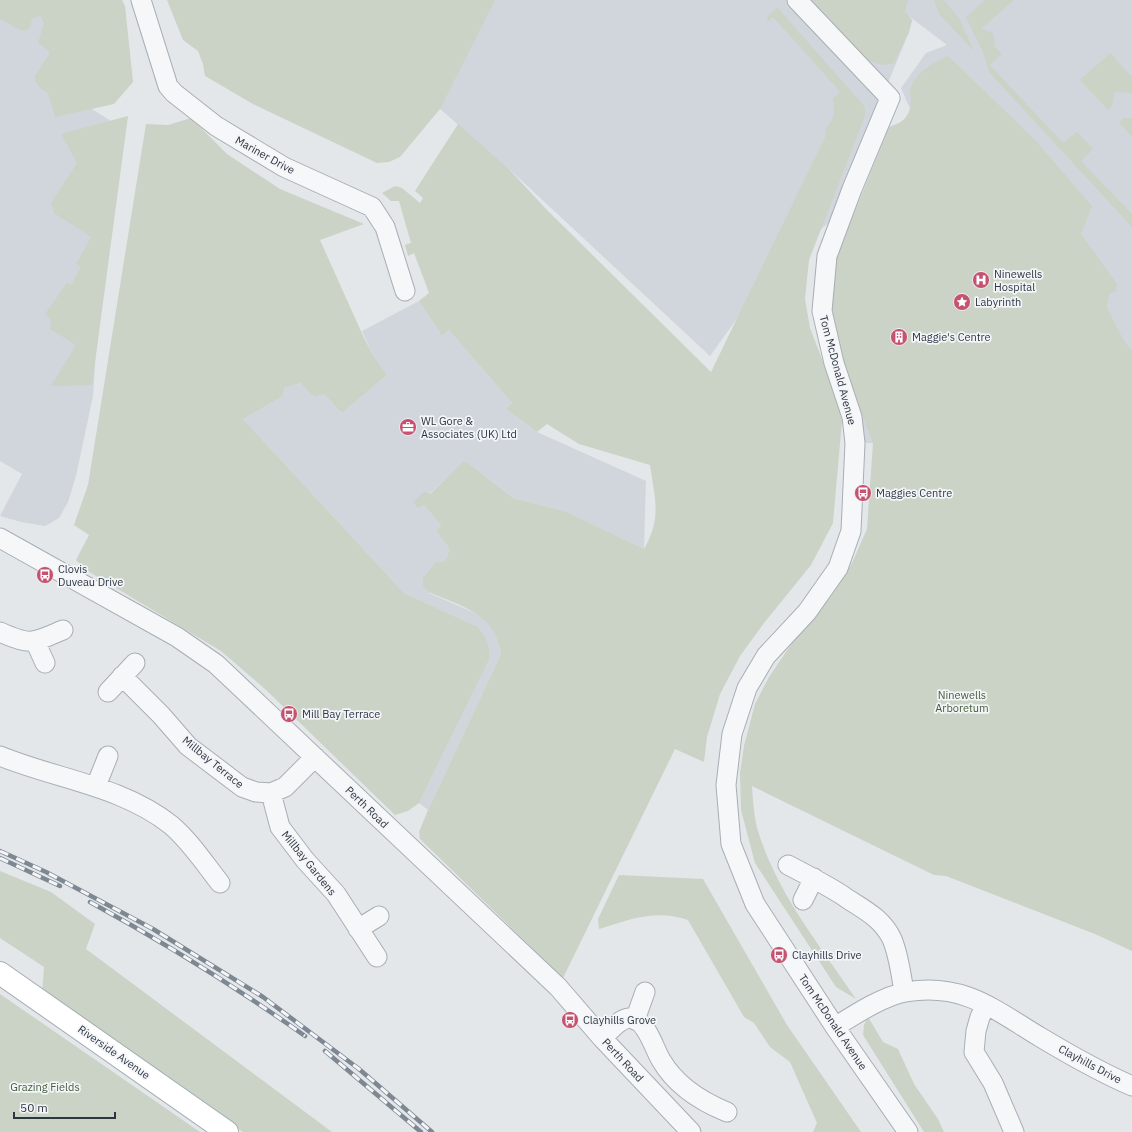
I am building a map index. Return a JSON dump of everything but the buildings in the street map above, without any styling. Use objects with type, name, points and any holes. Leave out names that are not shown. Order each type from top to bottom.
[{"type":"main road","name":"Riverside Avenue","points":[[0,973],[227,1132]]},
{"type":"street","name":"Mariner Drive","points":[[141,0],[168,86],[174,93],[216,126],[284,167],[372,207],[384,227],[405,291]]},
{"type":"street","name":"Tom McDonald Avenue","points":[[797,0],[890,98],[852,189],[827,256],[822,311],[834,363],[852,416],[855,443],[851,531],[838,568],[807,612],[766,656],[747,688],[732,734],[726,785],[731,844],[755,904],[835,1027],[908,1132]]},
{"type":"street","name":"Perth Road","points":[[0,538],[177,637],[216,664],[558,987],[602,1038],[691,1132]]},
{"type":"street","points":[[0,632],[22,642],[35,641],[63,630]]},
{"type":"street","points":[[35,641],[45,663]]},
{"type":"street","points":[[108,692],[135,663]]},
{"type":"street","name":"Millbay Terrace","points":[[122,676],[161,714],[188,746],[242,787],[256,792],[271,793]]},
{"type":"street","points":[[0,756],[28,767],[96,786],[153,812],[172,826],[196,852],[220,883]]},
{"type":"street","points":[[96,786],[108,756]]},
{"type":"street","points":[[271,793],[285,787],[315,757]]},
{"type":"street","name":"Millbay Gardens","points":[[271,793],[280,827],[305,860],[336,894],[377,957]]},
{"type":"street","points":[[788,866],[814,878],[862,906],[879,921],[891,937],[899,957],[904,992]]},
{"type":"street","points":[[803,900],[814,878]]},
{"type":"street","points":[[358,929],[379,916]]},
{"type":"street","name":"Clayhills Drive","points":[[835,1027],[865,1008],[904,992],[930,989],[960,993],[986,1004],[1073,1056],[1132,1086]]},
{"type":"street","points":[[635,1020],[645,992]]},
{"type":"street","points":[[986,1004],[976,1031],[974,1052],[994,1083],[1014,1132]]},
{"type":"street","points":[[602,1038],[622,1021],[628,1018],[641,1023],[654,1043],[660,1059],[674,1079],[695,1097],[727,1112]]},
{"type":"shaded area","points":[[0,0],[103,0],[92,109],[111,121],[93,396],[76,476],[68,502],[59,518],[45,526],[21,522],[0,516],[22,474],[0,461]]},
{"type":"shaded area","points":[[331,0],[1132,0],[1132,526],[873,443],[855,443],[822,311],[840,249],[889,127],[905,121],[911,111],[901,88],[926,53],[947,45],[910,17],[912,20],[909,32],[831,221],[774,267],[710,356],[508,168],[440,109]]},
{"type":"shaded area","points":[[419,301],[442,336],[449,330],[512,403],[506,409],[537,432],[646,481],[644,549],[565,511],[513,498],[467,462],[463,463],[429,494],[424,505],[441,525],[436,531],[449,548],[448,555],[429,593],[482,616],[492,627],[499,642],[501,654],[428,810],[419,803],[489,660],[476,626],[404,593],[243,419],[283,396],[284,388],[300,383],[314,397],[324,394],[342,413],[387,375],[372,353],[362,331]]},
{"type":"green space","points":[[0,0],[122,0],[125,6],[133,82],[114,104],[55,117],[48,93],[39,86],[36,82],[35,76],[50,53],[38,43],[44,23],[40,16],[32,18],[31,25],[28,29],[24,30],[14,27],[0,19]]},
{"type":"green space","points":[[167,0],[495,0],[440,109],[400,157],[389,162],[377,163],[253,104],[205,76],[203,64],[198,51],[183,40]]},
{"type":"green space","points":[[811,0],[908,0],[905,12],[912,20],[909,32],[894,63],[882,65],[868,60]]},
{"type":"green space","points":[[934,0],[944,0],[959,18],[974,51],[940,15]]},
{"type":"green space","points":[[985,0],[1014,0],[981,29],[993,33],[994,42],[997,46],[993,45],[1002,54],[990,65],[1063,143],[1077,132],[1093,149],[1081,161],[1132,214],[1132,227],[989,72],[983,52],[966,17]]},
{"type":"green space","points":[[777,7],[865,107],[865,116],[809,260],[805,299],[810,328],[833,388],[842,421],[833,523],[811,565],[764,623],[740,656],[720,694],[707,737],[704,762],[675,749],[563,978],[420,839],[419,832],[428,810],[501,654],[498,640],[485,620],[465,607],[429,592],[423,586],[423,578],[436,562],[444,562],[448,555],[449,548],[436,531],[441,525],[424,505],[418,508],[413,502],[424,492],[430,494],[463,462],[467,462],[513,498],[565,511],[644,549],[650,538],[656,508],[650,465],[579,444],[547,424],[537,432],[506,409],[512,403],[449,330],[442,336],[419,301],[429,293],[414,253],[408,256],[405,245],[411,243],[399,201],[391,201],[382,193],[395,186],[402,188],[420,203],[423,198],[415,191],[458,124],[508,168],[547,210],[711,372],[826,135],[825,128],[831,122],[834,114],[833,98],[840,93],[773,17],[768,21],[767,17]]},
{"type":"green space","points":[[1110,53],[1132,77],[1132,93],[1114,92],[1112,106],[1108,110],[1080,80]]},
{"type":"green space","name":"Ninewells Arboretum","points":[[948,56],[1035,140],[1092,206],[1081,234],[1117,284],[1116,291],[1109,294],[1107,308],[1124,341],[1132,351],[1132,951],[1095,934],[946,876],[934,875],[752,786],[757,829],[777,878],[815,940],[856,999],[836,987],[755,863],[741,810],[740,773],[744,746],[755,704],[769,677],[792,643],[832,595],[852,563],[867,529],[873,443],[845,370],[831,310],[831,278],[840,249],[889,127],[903,121],[906,118],[911,105],[910,88],[918,76],[926,68]]},
{"type":"green space","points":[[128,116],[92,385],[51,386],[76,345],[50,329],[52,322],[45,314],[67,283],[71,285],[81,267],[76,264],[91,237],[54,213],[51,203],[77,163],[61,134]]},
{"type":"green space","points":[[191,118],[227,154],[280,189],[364,224],[320,240],[364,338],[387,375],[342,413],[324,394],[314,397],[300,383],[284,388],[283,396],[243,419],[404,593],[476,626],[483,634],[488,646],[489,660],[419,803],[408,811],[395,815],[265,689],[221,651],[86,570],[76,560],[89,535],[74,525],[88,485],[146,124],[168,125]]},
{"type":"green space","points":[[1124,118],[1132,118],[1132,137],[1119,122]]},
{"type":"green space","points":[[0,871],[51,892],[95,924],[86,949],[332,1132],[243,1132],[42,993],[44,967],[0,938]]},
{"type":"green space","points":[[619,875],[703,879],[787,1025],[861,1132],[813,1132],[817,1123],[790,1062],[770,1047],[754,1023],[744,1017],[688,920],[665,915],[654,915],[633,919],[599,929],[598,919]]},
{"type":"green space","name":"Grazing Fields","points":[[0,994],[187,1123],[200,1132],[0,1132]]},
{"type":"green space","points":[[868,1017],[883,1042],[898,1049],[914,1084],[938,1119],[944,1132],[924,1132],[863,1035],[864,1025]]},
{"type":"railway","points":[[0,851],[46,872],[153,929],[263,997],[359,1069],[432,1132]]},
{"type":"railway","points":[[0,858],[60,886]]},
{"type":"railway","points":[[90,902],[146,933],[200,966],[305,1036]]},
{"type":"railway","points":[[325,1051],[421,1132]]},
{"type":"place","name":"Ninewells Hospital","points":[[981,280]]},
{"type":"place","name":"Labyrinth","points":[[962,302]]},
{"type":"place","name":"Maggie's Centre","points":[[899,337]]},
{"type":"place","name":"WL Gore & Associates (UK) Ltd","points":[[408,427]]},
{"type":"place","name":"Maggies Centre","points":[[863,493]]},
{"type":"place","name":"Clovis Duveau Drive","points":[[45,575]]},
{"type":"place","name":"Mill Bay Terrace","points":[[289,714]]},
{"type":"place","name":"Clayhills Drive","points":[[779,955]]},
{"type":"place","name":"Clayhills Grove","points":[[570,1020]]}]
